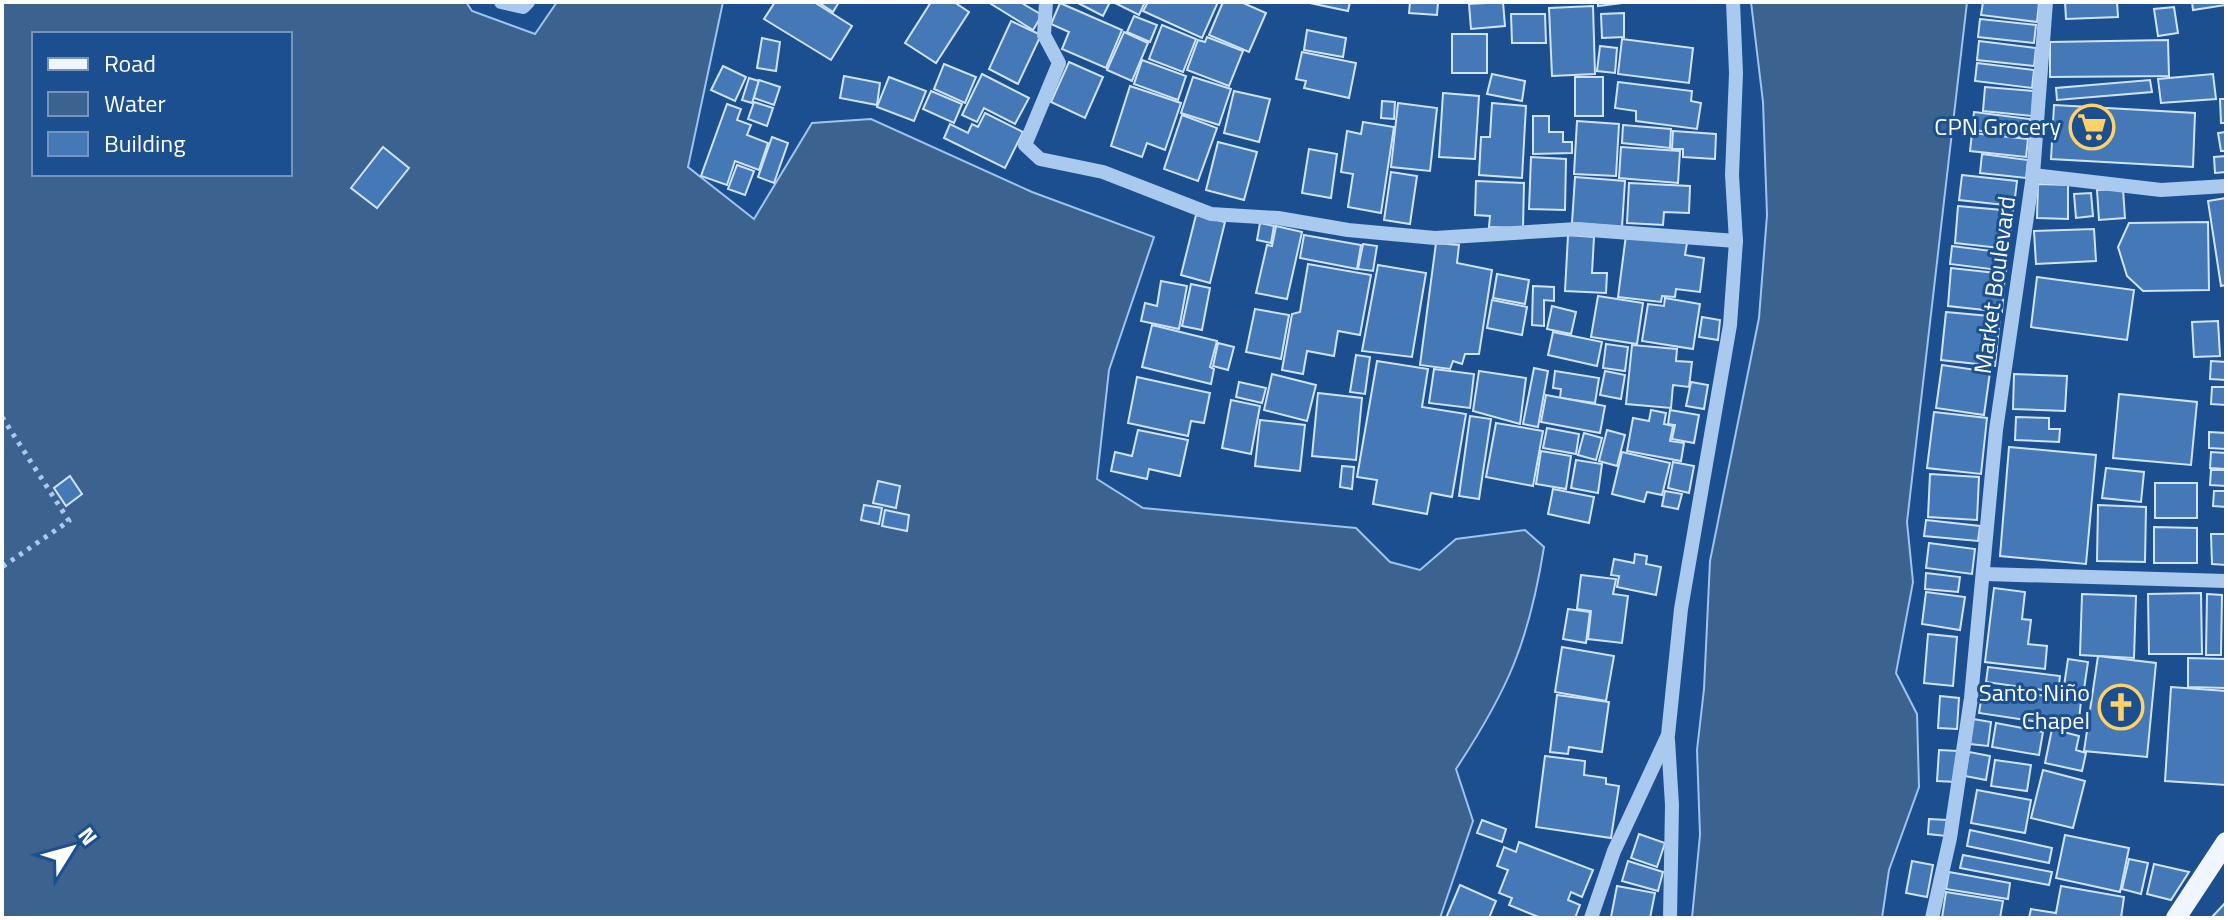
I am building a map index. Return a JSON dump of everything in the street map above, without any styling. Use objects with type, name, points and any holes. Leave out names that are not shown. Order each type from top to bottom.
[{"type":"main road","points":[[2176,918],[2226,842]]},
{"type":"street","points":[[501,2],[523,7],[528,2]]},
{"type":"street","points":[[1046,2],[1044,35],[1059,63],[1025,145],[1040,159],[1103,172],[1211,214],[1278,218],[1348,230],[1435,238],[1577,229],[1736,241]]},
{"type":"street","points":[[1670,918],[1672,805],[1668,735],[1681,609],[1730,325],[1736,241],[1732,175],[1736,73],[1733,2]]},
{"type":"street","name":"Market Boulevard","points":[[1932,918],[1962,765],[1985,574],[1996,430],[2033,175],[2046,2]]},
{"type":"street","points":[[2033,175],[2161,190],[2226,186]]},
{"type":"street","points":[[1985,574],[2226,581]]},
{"type":"street","points":[[1591,918],[1614,851],[1668,735]]},
{"type":"path","points":[[2,417],[69,521],[2,567]]},
{"type":"water","points":[[2,2],[466,2],[472,11],[535,34],[557,2],[723,2],[688,167],[754,219],[812,123],[871,119],[1032,192],[1154,237],[1109,370],[1097,479],[1143,508],[1356,528],[1390,562],[1420,570],[1456,539],[1525,530],[1544,547],[1531,611],[1514,664],[1490,714],[1456,769],[1473,821],[1440,918],[2,918]]},
{"type":"water","points":[[1751,2],[1967,2],[1907,522],[1913,582],[1896,673],[1917,714],[1919,787],[1889,870],[1882,918],[1692,918],[1700,835],[1697,750],[1704,689],[1710,561],[1759,318],[1767,215],[1763,102]]},
{"type":"building","points":[[775,2],[814,2],[852,26],[831,60],[764,19]]},
{"type":"building","points":[[818,2],[839,2],[833,12]]},
{"type":"building","points":[[931,2],[954,2],[969,12],[936,63],[905,43]]},
{"type":"building","points":[[988,2],[1020,2],[1042,15],[1033,30]]},
{"type":"building","points":[[1076,2],[1110,2],[1103,16]]},
{"type":"building","points":[[1113,2],[1145,2],[1139,15]]},
{"type":"building","points":[[1148,2],[1218,2],[1202,38],[1143,11]]},
{"type":"building","points":[[1223,2],[1241,2],[1266,13],[1249,52],[1209,35]]},
{"type":"building","points":[[1305,2],[1350,2],[1348,11]]},
{"type":"building","points":[[1410,2],[1438,2],[1437,15],[1409,13]]},
{"type":"building","points":[[1503,2],[1505,26],[1471,29],[1469,4]]},
{"type":"building","points":[[1598,2],[1630,2],[1598,6]]},
{"type":"building","points":[[1983,2],[2039,3],[2037,22],[1981,15]]},
{"type":"building","points":[[2065,2],[2117,2],[2118,17],[2066,19]]},
{"type":"building","points":[[2192,2],[2226,2],[2226,5],[2193,10]]},
{"type":"building","points":[[1060,3],[1122,30],[1106,68],[1062,49],[1069,32],[1051,24]]},
{"type":"building","points":[[1593,6],[1595,74],[1552,76],[1549,8]]},
{"type":"building","points":[[2174,7],[2178,33],[2158,36],[2154,9]]},
{"type":"building","points":[[1624,13],[1624,37],[1602,38],[1601,14]]},
{"type":"building","points":[[1511,14],[1545,14],[1546,43],[1512,43]]},
{"type":"building","points":[[1134,16],[1157,25],[1150,42],[1127,32]]},
{"type":"building","points":[[1980,19],[2036,25],[2034,43],[1978,37]]},
{"type":"building","points":[[1011,21],[1041,35],[1018,84],[989,69]]},
{"type":"building","points":[[1162,25],[1196,39],[1183,72],[1149,59]]},
{"type":"building","points":[[1307,30],[1346,38],[1343,57],[1304,50]]},
{"type":"building","points":[[1124,32],[1148,43],[1132,81],[1107,70]]},
{"type":"building","points":[[1452,34],[1487,34],[1487,73],[1452,73]]},
{"type":"building","points":[[1207,37],[1243,51],[1229,86],[1187,70],[1198,40],[1205,42]]},
{"type":"building","points":[[762,38],[780,42],[776,71],[757,68]]},
{"type":"building","points":[[1622,39],[1693,48],[1689,83],[1618,74]]},
{"type":"building","points":[[2168,40],[2169,76],[2050,77],[2050,42]]},
{"type":"building","points":[[1979,41],[2036,48],[2034,66],[1977,60]]},
{"type":"building","points":[[1600,46],[1617,48],[1615,73],[1597,71]]},
{"type":"building","points":[[1302,52],[1356,63],[1349,98],[1304,88],[1306,81],[1296,79]]},
{"type":"building","points":[[1142,60],[1186,76],[1178,100],[1134,84]]},
{"type":"building","points":[[1069,62],[1103,77],[1085,118],[1051,102]]},
{"type":"building","points":[[1977,63],[2034,70],[2032,88],[1975,81]]},
{"type":"building","points":[[944,64],[976,77],[965,103],[934,89]]},
{"type":"building","points":[[723,66],[746,77],[735,101],[711,90]]},
{"type":"building","points":[[982,74],[1029,98],[1015,124],[984,108],[977,122],[962,115]]},
{"type":"building","points":[[1492,74],[1525,81],[1522,101],[1487,94]]},
{"type":"building","points":[[2213,74],[2216,99],[2161,103],[2158,79]]},
{"type":"building","points":[[844,76],[880,83],[877,105],[840,98]]},
{"type":"building","points":[[889,77],[926,91],[914,121],[877,107]]},
{"type":"building","points":[[1193,77],[1231,89],[1219,125],[1181,113]]},
{"type":"building","points":[[1575,77],[1603,77],[1603,116],[1575,116]]},
{"type":"building","points":[[749,78],[759,81],[752,103],[742,100]]},
{"type":"building","points":[[759,80],[780,87],[774,105],[754,98]]},
{"type":"building","points":[[2150,80],[2152,92],[2057,100],[2056,88]]},
{"type":"building","points":[[1618,82],[1692,91],[1691,101],[1701,103],[1697,129],[1636,121],[1636,111],[1615,108]]},
{"type":"building","points":[[1130,86],[1181,103],[1165,150],[1147,143],[1142,157],[1111,146]]},
{"type":"building","points":[[1985,87],[2034,91],[2032,116],[1983,111]]},
{"type":"building","points":[[931,91],[962,104],[954,123],[923,109]]},
{"type":"building","points":[[1234,91],[1270,99],[1259,142],[1224,133]]},
{"type":"building","points":[[1443,93],[1479,96],[1475,159],[1439,157]]},
{"type":"building","points":[[2220,99],[2226,99],[2226,123],[2221,123]]},
{"type":"building","points":[[1382,101],[1395,102],[1394,119],[1381,118]]},
{"type":"building","points":[[754,102],[773,108],[767,126],[748,119]]},
{"type":"building","points":[[1398,103],[1437,108],[1430,171],[1391,167]]},
{"type":"building","points":[[1492,103],[1526,106],[1522,178],[1479,175],[1481,137],[1490,137]]},
{"type":"building","points":[[727,104],[741,109],[737,120],[751,125],[747,135],[768,143],[759,170],[735,161],[727,185],[701,176]]},
{"type":"building","points":[[2054,105],[2195,113],[2193,167],[2051,159]]},
{"type":"building","points":[[1974,112],[2030,119],[2028,137],[1972,130]]},
{"type":"building","points":[[985,113],[1023,132],[1005,168],[944,138],[950,124],[968,133],[972,124],[978,127]]},
{"type":"building","points":[[1182,115],[1217,128],[1198,181],[1164,169]]},
{"type":"building","points":[[1533,116],[1549,116],[1549,132],[1563,132],[1563,142],[1572,142],[1572,153],[1533,154]]},
{"type":"building","points":[[1577,121],[1619,124],[1616,176],[1574,174]]},
{"type":"building","points":[[1363,122],[1394,127],[1381,213],[1348,207],[1353,174],[1341,172],[1347,131],[1361,134]]},
{"type":"building","points":[[1623,125],[1671,129],[1670,148],[1622,143]]},
{"type":"building","points":[[1673,131],[1716,134],[1715,159],[1683,157],[1683,149],[1672,149]]},
{"type":"building","points":[[2226,132],[2226,151],[2221,151],[2218,133]]},
{"type":"building","points":[[1972,133],[2028,139],[2026,157],[1970,151]]},
{"type":"building","points":[[772,137],[788,143],[774,183],[758,177]]},
{"type":"building","points":[[1218,142],[1257,152],[1244,200],[1206,190]]},
{"type":"building","points":[[383,147],[409,168],[377,208],[351,188]]},
{"type":"building","points":[[1621,147],[1680,151],[1678,183],[1619,178]]},
{"type":"building","points":[[1309,149],[1337,154],[1331,198],[1302,193]]},
{"type":"building","points":[[1982,154],[2028,160],[2026,178],[1980,173]]},
{"type":"building","points":[[2226,156],[2226,172],[2215,173],[2214,157]]},
{"type":"building","points":[[1531,157],[1566,159],[1565,210],[1529,209]]},
{"type":"building","points":[[737,165],[754,171],[745,195],[728,189]]},
{"type":"building","points":[[1391,172],[1417,176],[1410,224],[1384,220]]},
{"type":"building","points":[[1962,175],[2017,181],[2014,206],[1959,200]]},
{"type":"building","points":[[1575,177],[1625,181],[1622,227],[1572,223]]},
{"type":"building","points":[[1476,181],[1524,183],[1523,228],[1489,227],[1490,216],[1475,215]]},
{"type":"building","points":[[1629,183],[1690,186],[1689,213],[1664,212],[1663,225],[1627,223]]},
{"type":"building","points":[[2038,184],[2068,185],[2068,219],[2037,218]]},
{"type":"building","points":[[2123,189],[2125,218],[2099,220],[2097,190]]},
{"type":"building","points":[[2091,193],[2093,216],[2076,218],[2074,194]]},
{"type":"building","points":[[2226,198],[2226,285],[2221,286],[2208,201]]},
{"type":"building","points":[[1958,206],[2013,211],[2009,249],[1955,243]]},
{"type":"building","points":[[1196,215],[1225,222],[1210,283],[1181,275]]},
{"type":"building","points":[[2208,222],[2209,290],[2143,291],[2127,276],[2118,247],[2129,223]]},
{"type":"building","points":[[1260,223],[1274,226],[1271,243],[1257,240]]},
{"type":"building","points":[[1276,226],[1302,232],[1287,299],[1256,293],[1267,245],[1272,246]]},
{"type":"building","points":[[2094,229],[2096,261],[2036,264],[2034,231]]},
{"type":"building","points":[[1304,235],[1361,245],[1357,269],[1300,258]]},
{"type":"building","points":[[1568,235],[1594,237],[1592,273],[1607,273],[1606,293],[1565,291]]},
{"type":"building","points":[[1626,235],[1687,243],[1685,255],[1704,258],[1700,292],[1676,289],[1675,297],[1662,296],[1661,302],[1618,297]]},
{"type":"building","points":[[1436,243],[1459,245],[1457,263],[1492,270],[1479,354],[1465,354],[1462,364],[1453,361],[1450,369],[1420,365]]},
{"type":"building","points":[[1363,244],[1377,246],[1373,271],[1358,269]]},
{"type":"building","points":[[1952,246],[2008,253],[2006,271],[1950,264]]},
{"type":"building","points":[[1308,264],[1371,275],[1360,335],[1338,331],[1334,356],[1307,351],[1303,374],[1282,370],[1292,314],[1300,312]]},
{"type":"building","points":[[1378,265],[1426,273],[1412,357],[1362,351]]},
{"type":"building","points":[[1951,268],[2005,274],[2002,312],[1948,306]]},
{"type":"building","points":[[1497,274],[1529,280],[1525,304],[1493,298]]},
{"type":"building","points":[[2037,277],[2134,290],[2127,340],[2031,327]]},
{"type":"building","points":[[1161,281],[1187,286],[1179,329],[1141,321],[1145,303],[1157,306]]},
{"type":"building","points":[[1191,284],[1210,288],[1202,330],[1182,326]]},
{"type":"building","points":[[1533,286],[1554,287],[1554,301],[1544,300],[1544,326],[1532,325]]},
{"type":"building","points":[[1598,296],[1643,303],[1637,344],[1591,337]]},
{"type":"building","points":[[1665,298],[1700,304],[1693,349],[1642,341],[1648,304],[1664,306]]},
{"type":"building","points":[[1492,300],[1527,307],[1522,335],[1487,328]]},
{"type":"building","points":[[1552,306],[1576,312],[1571,334],[1547,329]]},
{"type":"building","points":[[1255,309],[1289,315],[1281,359],[1246,352]]},
{"type":"building","points":[[1946,312],[2000,317],[1995,366],[1941,360]]},
{"type":"building","points":[[1702,317],[1720,320],[1718,340],[1699,337]]},
{"type":"building","points":[[2218,321],[2220,356],[2194,357],[2192,322]]},
{"type":"building","points":[[1152,325],[1217,341],[1210,367],[1214,369],[1211,384],[1142,367]]},
{"type":"building","points":[[1553,332],[1602,342],[1597,366],[1548,355]]},
{"type":"building","points":[[1218,343],[1234,347],[1228,370],[1213,366]]},
{"type":"building","points":[[1606,344],[1628,347],[1625,371],[1603,368]]},
{"type":"building","points":[[1632,345],[1677,349],[1676,361],[1692,362],[1689,387],[1673,385],[1671,408],[1626,404]]},
{"type":"building","points":[[1356,355],[1370,357],[1365,394],[1350,392]]},
{"type":"building","points":[[1377,361],[1428,369],[1422,407],[1466,414],[1452,497],[1431,493],[1427,514],[1373,504],[1377,480],[1357,477]]},
{"type":"building","points":[[2211,361],[2226,362],[2226,380],[2210,379]]},
{"type":"building","points":[[1942,365],[1990,372],[1984,415],[1936,408]]},
{"type":"building","points":[[1534,368],[1548,371],[1538,427],[1523,424]]},
{"type":"building","points":[[1434,369],[1474,374],[1470,408],[1429,403]]},
{"type":"building","points":[[1479,371],[1526,378],[1520,424],[1473,411]]},
{"type":"building","points":[[1555,371],[1599,378],[1595,403],[1560,398],[1561,389],[1553,388]]},
{"type":"building","points":[[1605,371],[1625,375],[1621,399],[1600,395]]},
{"type":"building","points":[[1272,374],[1316,385],[1307,421],[1264,410]]},
{"type":"building","points":[[2014,374],[2067,376],[2065,411],[2013,409]]},
{"type":"building","points":[[1137,377],[1210,393],[1204,423],[1191,421],[1188,436],[1128,423]]},
{"type":"building","points":[[1239,382],[1266,388],[1262,403],[1236,397]]},
{"type":"building","points":[[1691,382],[1708,385],[1704,409],[1686,406]]},
{"type":"building","points":[[2212,387],[2226,387],[2226,405],[2211,404]]},
{"type":"building","points":[[1318,393],[1362,398],[1356,460],[1312,456]]},
{"type":"building","points":[[2119,394],[2197,402],[2191,465],[2113,458]]},
{"type":"building","points":[[1546,395],[1605,406],[1600,433],[1541,422]]},
{"type":"building","points":[[1231,400],[1260,406],[1251,454],[1222,448]]},
{"type":"building","points":[[1651,410],[1666,413],[1664,424],[1673,426],[1670,441],[1684,443],[1681,461],[1627,451],[1633,418],[1649,421]]},
{"type":"building","points":[[1670,410],[1699,415],[1694,443],[1672,439],[1675,425],[1668,424]]},
{"type":"building","points":[[1934,412],[1987,418],[1981,474],[1927,468]]},
{"type":"building","points":[[1470,416],[1491,419],[1479,499],[1459,496]]},
{"type":"building","points":[[2016,417],[2049,418],[2049,429],[2060,429],[2059,442],[2015,440]]},
{"type":"building","points":[[1260,420],[1305,425],[1300,471],[1255,466]]},
{"type":"building","points":[[1496,423],[1543,431],[1533,486],[1486,477]]},
{"type":"building","points":[[1547,428],[1579,434],[1576,454],[1543,448]]},
{"type":"building","points":[[1138,430],[1188,440],[1180,476],[1149,469],[1147,479],[1111,471],[1115,452],[1132,456]]},
{"type":"building","points":[[1607,430],[1625,435],[1617,466],[1599,461]]},
{"type":"building","points":[[2209,432],[2226,433],[2226,449],[2209,448]]},
{"type":"building","points":[[1584,433],[1602,438],[1596,460],[1578,455]]},
{"type":"building","points":[[2009,447],[2096,455],[2086,564],[2000,556]]},
{"type":"building","points":[[1541,451],[1571,456],[1566,489],[1536,484]]},
{"type":"building","points":[[1622,452],[1670,463],[1662,495],[1647,492],[1644,502],[1612,494]]},
{"type":"building","points":[[2211,452],[2226,453],[2226,469],[2210,468]]},
{"type":"building","points":[[1576,460],[1602,464],[1598,493],[1571,488]]},
{"type":"building","points":[[1673,462],[1694,466],[1689,493],[1668,488]]},
{"type":"building","points":[[1342,466],[1354,467],[1352,489],[1340,487]]},
{"type":"building","points":[[2106,468],[2144,472],[2141,502],[2102,498]]},
{"type":"building","points":[[2211,470],[2226,470],[2226,486],[2210,485]]},
{"type":"building","points":[[1930,474],[1979,477],[1977,520],[1928,517]]},
{"type":"building","points":[[70,476],[82,494],[66,506],[54,488]]},
{"type":"building","points":[[878,481],[900,486],[896,508],[873,503]]},
{"type":"building","points":[[2155,483],[2197,483],[2197,518],[2155,518]]},
{"type":"building","points":[[1553,489],[1594,497],[1589,523],[1548,514]]},
{"type":"building","points":[[1665,491],[1682,494],[1678,509],[1662,506]]},
{"type":"building","points":[[2214,491],[2226,491],[2226,507],[2213,506]]},
{"type":"building","points":[[864,505],[882,508],[879,524],[861,520]]},
{"type":"building","points":[[2098,505],[2146,507],[2145,562],[2097,561]]},
{"type":"building","points":[[885,510],[909,515],[907,531],[882,526]]},
{"type":"building","points":[[1926,520],[1980,526],[1978,541],[1924,536]]},
{"type":"building","points":[[2154,527],[2197,528],[2197,563],[2154,563]]},
{"type":"building","points":[[2211,534],[2226,534],[2226,565],[2212,564]]},
{"type":"building","points":[[1929,543],[1975,549],[1972,574],[1926,568]]},
{"type":"building","points":[[1635,554],[1647,556],[1646,564],[1661,567],[1656,595],[1617,587],[1619,576],[1611,575],[1614,559],[1634,563]]},
{"type":"building","points":[[1926,573],[1960,577],[1958,592],[1925,589]]},
{"type":"building","points":[[1581,575],[1616,579],[1613,594],[1628,596],[1622,643],[1588,639],[1591,611],[1577,609]]},
{"type":"building","points":[[1994,588],[2025,592],[2022,619],[2031,620],[2028,644],[2047,646],[2045,669],[1985,662]]},
{"type":"building","points":[[1926,592],[1965,597],[1960,630],[1922,624]]},
{"type":"building","points":[[2201,593],[2202,654],[2149,654],[2148,594]]},
{"type":"building","points":[[2082,594],[2136,596],[2134,658],[2080,655]]},
{"type":"building","points":[[2207,594],[2222,595],[2221,655],[2206,655]]},
{"type":"building","points":[[1568,609],[1590,612],[1586,643],[1563,639]]},
{"type":"building","points":[[1928,634],[1957,637],[1953,686],[1924,683]]},
{"type":"building","points":[[1562,647],[1614,656],[1606,701],[1555,692]]},
{"type":"building","name":"Santo Niño Chapel","points":[[2098,656],[2156,663],[2147,757],[2084,751]]},
{"type":"building","points":[[2188,658],[2226,659],[2226,688],[2188,687]]},
{"type":"building","points":[[2068,659],[2088,662],[2083,696],[2063,693]]},
{"type":"building","points":[[1988,667],[2060,676],[2058,692],[1986,682]]},
{"type":"building","points":[[1983,687],[2081,701],[2078,728],[1979,713]]},
{"type":"building","points":[[2171,687],[2226,691],[2226,785],[2165,781]]},
{"type":"building","points":[[1557,695],[1609,702],[1602,752],[1569,747],[1568,754],[1550,752]]},
{"type":"building","points":[[1940,696],[1959,698],[1957,729],[1938,728]]},
{"type":"building","points":[[1973,719],[1991,722],[1988,746],[1970,744]]},
{"type":"building","points":[[1996,723],[2043,732],[2039,755],[1992,747]]},
{"type":"building","points":[[2052,729],[2079,736],[2076,750],[2086,753],[2082,771],[2045,763]]},
{"type":"building","points":[[1939,750],[1958,751],[1956,782],[1937,781]]},
{"type":"building","points":[[1969,752],[1990,756],[1986,780],[1965,776]]},
{"type":"building","points":[[1545,756],[1585,761],[1584,775],[1606,778],[1606,784],[1619,786],[1611,838],[1536,827]]},
{"type":"building","points":[[1995,760],[2031,765],[2027,791],[1991,786]]},
{"type":"building","points":[[2043,770],[2085,781],[2073,828],[2031,818]]},
{"type":"building","points":[[1977,790],[2031,800],[2025,833],[1971,823]]},
{"type":"building","points":[[1929,819],[1947,820],[1946,836],[1928,834]]},
{"type":"building","points":[[1482,820],[1506,829],[1502,842],[1477,833]]},
{"type":"building","points":[[1970,830],[2052,848],[2049,863],[1967,846]]},
{"type":"building","points":[[1639,834],[1665,843],[1657,867],[1631,858]]},
{"type":"building","points":[[2065,835],[2129,848],[2120,892],[2056,878]]},
{"type":"building","points":[[1519,842],[1593,870],[1582,897],[1571,892],[1568,900],[1580,905],[1575,918],[1541,918],[1509,905],[1512,898],[1499,893],[1508,870],[1497,866],[1504,847],[1516,852]]},
{"type":"building","points":[[1963,855],[2052,872],[2049,885],[1960,868]]},
{"type":"building","points":[[2129,859],[2148,863],[2141,894],[2122,889]]},
{"type":"building","points":[[1628,861],[1663,872],[1658,891],[1622,881]]},
{"type":"building","points":[[1912,861],[1933,865],[1927,897],[1906,893]]},
{"type":"building","points":[[2154,864],[2189,872],[2171,900],[2147,894]]},
{"type":"building","points":[[1949,872],[2010,883],[2008,899],[1946,889]]},
{"type":"building","points":[[1460,885],[1496,901],[1489,918],[1446,918]]},
{"type":"building","points":[[1617,886],[1655,893],[1650,918],[1611,917]]},
{"type":"building","points":[[2061,886],[2124,897],[2121,918],[2029,918],[2031,909],[2056,913]]},
{"type":"building","points":[[1946,892],[2003,901],[2000,918],[1942,918]]},
{"type":"building","points":[[2226,902],[2226,918],[2211,918]]},
{"type":"place","name":"CPN Grocery","points":[[2092,127]]},
{"type":"place","name":"Santo Niño Chapel","points":[[2121,707]]}]
